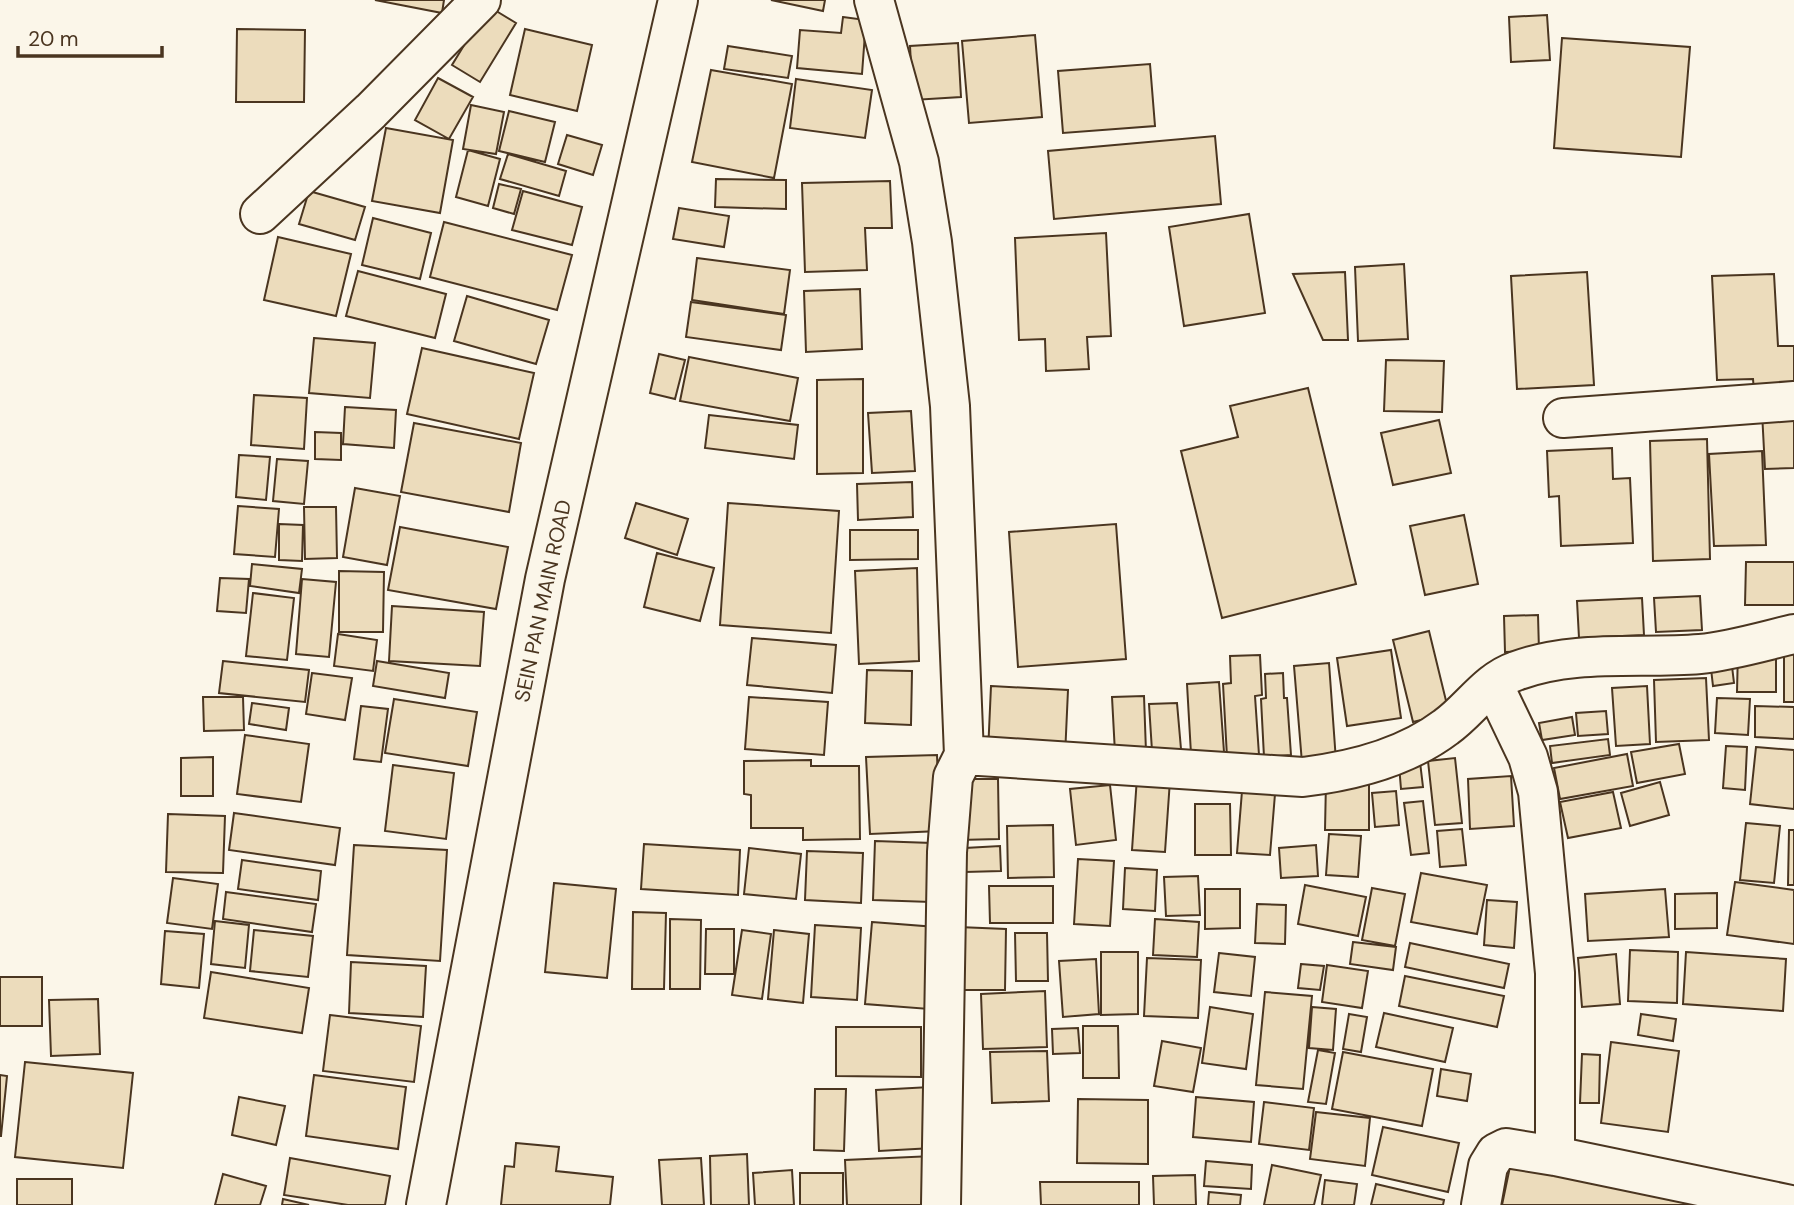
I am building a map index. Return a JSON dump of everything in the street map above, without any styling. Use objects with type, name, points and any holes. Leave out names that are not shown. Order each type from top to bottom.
[{"type":"street","points":[[260,214],[371,111],[481,0]]},
{"type":"street","name":"SEIN PAN MAIN ROAD","points":[[426,1205],[545,579],[678,0]]},
{"type":"street","points":[[874,0],[919,162],[932,242],[950,406],[964,755],[953,777],[947,852],[941,1205]]},
{"type":"street","points":[[1563,418],[1794,401]]},
{"type":"street","points":[[964,755],[1303,777],[1331,774],[1367,766],[1397,754],[1446,727],[1493,684],[1515,671],[1563,659],[1703,654],[1794,634]]},
{"type":"street","points":[[1493,684],[1528,757],[1538,792],[1555,973],[1555,1156]]},
{"type":"street","points":[[1481,1205],[1488,1166],[1496,1153],[1506,1148],[1791,1205]]},
{"type":"building","points":[[375,0],[444,0],[442,13]]},
{"type":"building","points":[[771,0],[825,0],[823,11]]},
{"type":"building","points":[[488,6],[516,23],[480,82],[452,65]]},
{"type":"building","points":[[1547,15],[1550,60],[1511,62],[1509,17]]},
{"type":"building","points":[[843,17],[866,20],[862,74],[797,68],[800,30],[841,33]]},
{"type":"building","points":[[237,29],[305,30],[304,102],[236,102]]},
{"type":"building","points":[[525,29],[592,45],[577,111],[510,95]]},
{"type":"building","points":[[1035,35],[1042,117],[969,123],[962,41]]},
{"type":"building","points":[[1562,38],[1690,47],[1681,157],[1554,148]]},
{"type":"building","points":[[958,43],[961,97],[913,100],[910,46]]},
{"type":"building","points":[[728,46],[792,56],[788,78],[724,69]]},
{"type":"building","points":[[1150,64],[1155,126],[1063,133],[1058,71]]},
{"type":"building","points":[[711,70],[792,84],[774,178],[692,162]]},
{"type":"building","points":[[438,78],[473,97],[449,139],[415,120]]},
{"type":"building","points":[[796,79],[872,90],[865,138],[790,128]]},
{"type":"building","points":[[471,105],[504,112],[496,154],[463,149]]},
{"type":"building","points":[[509,111],[555,122],[545,162],[499,151]]},
{"type":"building","points":[[386,128],[453,140],[440,213],[372,201]]},
{"type":"building","points":[[567,135],[602,145],[593,175],[558,164]]},
{"type":"building","points":[[1215,136],[1221,204],[1054,219],[1048,151]]},
{"type":"building","points":[[468,150],[500,159],[488,206],[456,197]]},
{"type":"building","points":[[508,154],[566,171],[559,196],[500,179]]},
{"type":"building","points":[[716,179],[786,180],[786,209],[715,207]]},
{"type":"building","points":[[890,181],[892,228],[865,228],[867,270],[805,272],[802,183]]},
{"type":"building","points":[[499,184],[521,189],[514,214],[493,208]]},
{"type":"building","points":[[309,191],[365,207],[355,240],[299,224]]},
{"type":"building","points":[[523,191],[582,207],[572,245],[512,230]]},
{"type":"building","points":[[679,208],[729,216],[724,247],[673,239]]},
{"type":"building","points":[[1249,214],[1265,313],[1184,326],[1169,227]]},
{"type":"building","points":[[373,218],[431,233],[420,279],[362,265]]},
{"type":"building","points":[[444,222],[572,255],[557,310],[430,277]]},
{"type":"building","points":[[1106,233],[1111,336],[1087,337],[1089,369],[1046,371],[1045,339],[1019,340],[1015,238]]},
{"type":"building","points":[[278,237],[351,254],[336,316],[264,300]]},
{"type":"building","points":[[697,258],[790,270],[784,314],[692,300]]},
{"type":"building","points":[[1404,264],[1408,339],[1358,341],[1355,267]]},
{"type":"building","points":[[358,271],[446,294],[435,338],[346,316]]},
{"type":"building","points":[[1345,272],[1348,340],[1323,340],[1293,274]]},
{"type":"building","points":[[1587,272],[1594,385],[1517,389],[1511,276]]},
{"type":"building","points":[[1774,274],[1778,346],[1794,346],[1794,389],[1754,391],[1753,379],[1717,380],[1712,276]]},
{"type":"building","points":[[860,289],[862,349],[806,352],[804,291]]},
{"type":"building","points":[[467,296],[549,320],[536,364],[454,341]]},
{"type":"building","points":[[691,302],[786,315],[781,350],[686,337]]},
{"type":"building","points":[[314,338],[375,343],[370,398],[309,393]]},
{"type":"building","points":[[422,348],[534,373],[519,439],[407,414]]},
{"type":"building","points":[[659,354],[685,360],[675,399],[650,393]]},
{"type":"building","points":[[689,357],[798,378],[790,421],[680,401]]},
{"type":"building","points":[[1386,360],[1444,361],[1442,412],[1384,411]]},
{"type":"building","points":[[863,379],[863,473],[817,474],[817,380]]},
{"type":"building","points":[[1308,388],[1356,584],[1222,618],[1181,451],[1238,437],[1230,406]]},
{"type":"building","points":[[254,395],[307,398],[304,449],[251,445]]},
{"type":"building","points":[[345,407],[396,410],[394,448],[343,444]]},
{"type":"building","points":[[1794,410],[1794,468],[1765,469],[1762,412]]},
{"type":"building","points":[[911,411],[915,471],[872,473],[868,413]]},
{"type":"building","points":[[709,415],[798,425],[794,459],[705,448]]},
{"type":"building","points":[[1439,420],[1451,473],[1393,485],[1381,433]]},
{"type":"building","points":[[414,423],[521,443],[509,512],[401,492]]},
{"type":"building","points":[[315,432],[341,433],[341,460],[315,459]]},
{"type":"building","points":[[1707,439],[1710,559],[1653,561],[1650,441]]},
{"type":"building","points":[[1612,448],[1613,479],[1630,478],[1633,543],[1561,546],[1559,496],[1549,497],[1547,451]]},
{"type":"building","points":[[1762,451],[1766,545],[1714,546],[1709,454]]},
{"type":"building","points":[[239,455],[270,457],[266,500],[236,497]]},
{"type":"building","points":[[277,459],[308,461],[304,504],[273,501]]},
{"type":"building","points":[[912,482],[913,517],[858,520],[857,484]]},
{"type":"building","points":[[355,488],[400,496],[387,565],[343,557]]},
{"type":"building","points":[[636,503],[688,519],[677,555],[625,538]]},
{"type":"building","points":[[728,503],[839,511],[831,633],[720,625]]},
{"type":"building","points":[[238,506],[279,509],[275,557],[234,554]]},
{"type":"building","points":[[304,507],[336,507],[337,558],[305,559]]},
{"type":"building","points":[[1464,515],[1478,584],[1425,595],[1410,526]]},
{"type":"building","points":[[279,524],[303,525],[302,561],[279,560]]},
{"type":"building","points":[[1116,524],[1126,659],[1018,667],[1009,532]]},
{"type":"building","points":[[400,527],[508,547],[496,609],[388,590]]},
{"type":"building","points":[[850,530],[918,530],[918,559],[850,560]]},
{"type":"building","points":[[657,553],[714,568],[700,621],[644,607]]},
{"type":"building","points":[[1746,562],[1794,562],[1794,605],[1745,605]]},
{"type":"building","points":[[252,564],[302,569],[299,593],[250,586]]},
{"type":"building","points":[[917,568],[919,661],[859,664],[855,571]]},
{"type":"building","points":[[339,571],[384,572],[383,632],[339,632]]},
{"type":"building","points":[[220,578],[249,579],[246,613],[217,611]]},
{"type":"building","points":[[302,579],[336,582],[329,657],[296,654]]},
{"type":"building","points":[[253,593],[294,598],[287,660],[246,656]]},
{"type":"building","points":[[1700,596],[1702,630],[1656,632],[1654,598]]},
{"type":"building","points":[[1642,598],[1644,635],[1579,638],[1577,601]]},
{"type":"building","points":[[392,606],[484,612],[480,666],[389,661]]},
{"type":"building","points":[[1538,615],[1539,651],[1505,652],[1504,616]]},
{"type":"building","points":[[1429,631],[1449,713],[1413,722],[1393,640]]},
{"type":"building","points":[[338,634],[377,640],[373,671],[334,666]]},
{"type":"building","points":[[752,638],[836,645],[832,693],[747,685]]},
{"type":"building","points":[[1391,650],[1401,718],[1347,726],[1337,658]]},
{"type":"building","points":[[1738,650],[1776,651],[1776,692],[1737,692]]},
{"type":"building","points":[[1784,653],[1794,653],[1794,702],[1784,702]]},
{"type":"building","points":[[1260,655],[1262,695],[1255,696],[1259,755],[1227,757],[1223,684],[1231,683],[1230,656]]},
{"type":"building","points":[[1731,658],[1734,683],[1713,686],[1710,660]]},
{"type":"building","points":[[223,661],[309,670],[305,702],[219,693]]},
{"type":"building","points":[[377,661],[449,673],[445,698],[373,686]]},
{"type":"building","points":[[1329,663],[1336,761],[1302,763],[1294,666]]},
{"type":"building","points":[[867,670],[912,671],[911,725],[865,723]]},
{"type":"building","points":[[312,673],[352,678],[345,720],[306,714]]},
{"type":"building","points":[[1283,673],[1291,755],[1264,757],[1261,699],[1266,698],[1265,674]]},
{"type":"building","points":[[1706,678],[1709,740],[1656,742],[1654,680]]},
{"type":"building","points":[[1219,682],[1224,752],[1191,754],[1187,684]]},
{"type":"building","points":[[991,686],[1068,690],[1065,756],[988,753]]},
{"type":"building","points":[[1647,686],[1650,744],[1616,746],[1612,688]]},
{"type":"building","points":[[1144,696],[1146,752],[1115,753],[1112,697]]},
{"type":"building","points":[[203,697],[243,697],[244,730],[204,731]]},
{"type":"building","points":[[749,697],[828,702],[824,755],[745,749]]},
{"type":"building","points":[[1717,698],[1750,699],[1748,735],[1715,733]]},
{"type":"building","points":[[394,699],[477,712],[468,766],[385,753]]},
{"type":"building","points":[[252,703],[289,708],[286,730],[249,724]]},
{"type":"building","points":[[1177,703],[1181,749],[1152,751],[1149,704]]},
{"type":"building","points":[[361,706],[388,709],[381,762],[354,759]]},
{"type":"building","points":[[1755,706],[1794,707],[1794,739],[1755,737]]},
{"type":"building","points":[[1606,711],[1608,734],[1578,736],[1576,713]]},
{"type":"building","points":[[1572,717],[1575,735],[1542,740],[1539,723]]},
{"type":"building","points":[[245,735],[309,744],[301,802],[237,794]]},
{"type":"building","points":[[1608,739],[1610,755],[1552,763],[1550,746]]},
{"type":"building","points":[[1679,744],[1685,774],[1637,783],[1631,752]]},
{"type":"building","points":[[1726,746],[1747,747],[1745,790],[1723,788]]},
{"type":"building","points":[[1756,747],[1794,750],[1794,809],[1750,804]]},
{"type":"building","points":[[1627,754],[1633,786],[1560,799],[1554,768]]},
{"type":"building","points":[[937,755],[940,831],[870,834],[866,757]]},
{"type":"building","points":[[213,757],[213,796],[181,796],[181,758]]},
{"type":"building","points":[[1455,758],[1462,823],[1435,825],[1428,761]]},
{"type":"building","points":[[811,760],[811,766],[859,766],[860,839],[803,840],[803,828],[751,828],[751,795],[744,794],[744,761]]},
{"type":"building","points":[[1420,762],[1423,787],[1401,789],[1399,765]]},
{"type":"building","points":[[393,765],[454,773],[446,839],[385,831]]},
{"type":"building","points":[[1511,776],[1514,826],[1470,829],[1468,779]]},
{"type":"building","points":[[1137,777],[1170,780],[1165,852],[1132,850]]},
{"type":"building","points":[[958,779],[998,779],[999,839],[959,840]]},
{"type":"building","points":[[1326,781],[1369,781],[1369,830],[1325,830]]},
{"type":"building","points":[[1660,782],[1669,815],[1630,826],[1621,793]]},
{"type":"building","points":[[1110,785],[1116,840],[1076,845],[1070,789]]},
{"type":"building","points":[[1242,791],[1275,794],[1270,855],[1237,853]]},
{"type":"building","points":[[1396,791],[1399,825],[1375,827],[1372,793]]},
{"type":"building","points":[[1613,792],[1621,828],[1568,838],[1560,802]]},
{"type":"building","points":[[1423,801],[1429,853],[1411,855],[1404,803]]},
{"type":"building","points":[[1195,804],[1230,804],[1231,855],[1195,855]]},
{"type":"building","points":[[234,813],[340,828],[335,865],[229,850]]},
{"type":"building","points":[[168,814],[225,816],[223,873],[166,872]]},
{"type":"building","points":[[1746,823],[1780,826],[1774,883],[1740,880]]},
{"type":"building","points":[[1053,825],[1054,877],[1008,878],[1007,826]]},
{"type":"building","points":[[1462,829],[1466,865],[1440,867],[1437,831]]},
{"type":"building","points":[[1789,830],[1794,830],[1794,885],[1788,885]]},
{"type":"building","points":[[1329,834],[1361,836],[1358,877],[1326,875]]},
{"type":"building","points":[[875,841],[932,843],[931,902],[873,900]]},
{"type":"building","points":[[644,844],[740,850],[738,895],[641,889]]},
{"type":"building","points":[[354,845],[447,850],[440,961],[347,955]]},
{"type":"building","points":[[1316,845],[1318,876],[1281,878],[1279,848]]},
{"type":"building","points":[[1000,846],[1001,871],[965,872],[965,848]]},
{"type":"building","points":[[749,848],[801,854],[796,899],[744,894]]},
{"type":"building","points":[[807,851],[863,853],[861,903],[805,900]]},
{"type":"building","points":[[1078,859],[1114,861],[1110,926],[1074,924]]},
{"type":"building","points":[[242,860],[321,871],[318,900],[238,889]]},
{"type":"building","points":[[1125,868],[1157,870],[1155,911],[1123,909]]},
{"type":"building","points":[[1421,873],[1487,885],[1477,934],[1411,922]]},
{"type":"building","points":[[1198,876],[1200,915],[1166,916],[1164,877]]},
{"type":"building","points":[[173,878],[218,884],[212,929],[167,923]]},
{"type":"building","points":[[1735,882],[1794,890],[1794,944],[1727,935]]},
{"type":"building","points":[[554,883],[616,889],[607,978],[545,972]]},
{"type":"building","points":[[1305,885],[1366,897],[1358,936],[1298,924]]},
{"type":"building","points":[[989,886],[1053,886],[1053,923],[990,923]]},
{"type":"building","points":[[1372,888],[1405,894],[1395,946],[1362,940]]},
{"type":"building","points":[[1205,889],[1240,889],[1240,928],[1205,929]]},
{"type":"building","points":[[1665,889],[1669,937],[1588,941],[1585,894]]},
{"type":"building","points":[[226,892],[316,904],[312,932],[223,919]]},
{"type":"building","points":[[1717,893],[1717,928],[1675,929],[1675,894]]},
{"type":"building","points":[[1487,900],[1517,902],[1514,948],[1484,945]]},
{"type":"building","points":[[1257,904],[1286,905],[1285,944],[1255,943]]},
{"type":"building","points":[[633,912],[666,913],[664,989],[632,989]]},
{"type":"building","points":[[670,919],[701,920],[700,989],[670,989]]},
{"type":"building","points":[[1155,919],[1199,922],[1197,957],[1153,955]]},
{"type":"building","points":[[215,921],[249,925],[245,968],[211,964]]},
{"type":"building","points":[[872,922],[936,927],[929,1009],[865,1004]]},
{"type":"building","points":[[815,925],[861,928],[857,1000],[811,997]]},
{"type":"building","points":[[958,927],[1006,929],[1005,990],[957,990]]},
{"type":"building","points":[[706,929],[734,929],[734,974],[705,974]]},
{"type":"building","points":[[254,930],[313,936],[308,977],[250,971]]},
{"type":"building","points":[[742,930],[771,934],[762,999],[732,995]]},
{"type":"building","points":[[774,930],[809,934],[803,1003],[768,999]]},
{"type":"building","points":[[165,931],[204,934],[199,988],[161,984]]},
{"type":"building","points":[[1015,933],[1047,933],[1048,981],[1016,981]]},
{"type":"building","points":[[1353,942],[1396,947],[1393,970],[1350,964]]},
{"type":"building","points":[[1410,943],[1509,964],[1504,988],[1405,967]]},
{"type":"building","points":[[1630,950],[1678,952],[1677,1003],[1628,1001]]},
{"type":"building","points":[[1101,952],[1138,952],[1138,1014],[1101,1015]]},
{"type":"building","points":[[1686,952],[1786,959],[1783,1011],[1683,1004]]},
{"type":"building","points":[[1219,953],[1255,957],[1251,996],[1214,992]]},
{"type":"building","points":[[1616,954],[1620,1004],[1582,1007],[1578,958]]},
{"type":"building","points":[[1147,958],[1201,960],[1198,1018],[1144,1016]]},
{"type":"building","points":[[1096,959],[1099,1014],[1063,1017],[1059,961]]},
{"type":"building","points":[[351,962],[426,966],[423,1017],[349,1013]]},
{"type":"building","points":[[1301,964],[1324,966],[1320,990],[1298,988]]},
{"type":"building","points":[[1327,965],[1368,971],[1362,1008],[1322,1002]]},
{"type":"building","points":[[211,972],[309,988],[302,1033],[204,1018]]},
{"type":"building","points":[[1405,976],[1504,996],[1497,1027],[1399,1006]]},
{"type":"building","points":[[0,977],[42,977],[42,1026],[0,1026]]},
{"type":"building","points":[[1045,991],[1047,1047],[983,1049],[981,994]]},
{"type":"building","points":[[1265,992],[1312,996],[1303,1089],[1256,1085]]},
{"type":"building","points":[[98,999],[100,1054],[51,1056],[49,1000]]},
{"type":"building","points":[[1210,1007],[1253,1014],[1246,1069],[1202,1063]]},
{"type":"building","points":[[1312,1007],[1336,1009],[1333,1050],[1309,1048]]},
{"type":"building","points":[[1384,1013],[1453,1028],[1445,1062],[1376,1047]]},
{"type":"building","points":[[1349,1014],[1367,1017],[1361,1052],[1343,1049]]},
{"type":"building","points":[[1641,1014],[1676,1019],[1673,1041],[1638,1035]]},
{"type":"building","points":[[330,1015],[421,1026],[414,1082],[323,1071]]},
{"type":"building","points":[[1083,1026],[1118,1026],[1119,1078],[1083,1078]]},
{"type":"building","points":[[836,1027],[921,1027],[921,1077],[836,1076]]},
{"type":"building","points":[[1078,1028],[1080,1053],[1053,1054],[1052,1029]]},
{"type":"building","points":[[1162,1041],[1201,1048],[1193,1092],[1154,1086]]},
{"type":"building","points":[[1611,1042],[1679,1051],[1668,1132],[1601,1123]]},
{"type":"building","points":[[1318,1050],[1335,1053],[1326,1104],[1308,1102]]},
{"type":"building","points":[[1047,1051],[1049,1101],[992,1103],[990,1052]]},
{"type":"building","points":[[1343,1052],[1433,1069],[1422,1126],[1332,1109]]},
{"type":"building","points":[[1582,1054],[1600,1055],[1599,1103],[1580,1103]]},
{"type":"building","points":[[25,1062],[133,1073],[123,1168],[15,1157]]},
{"type":"building","points":[[1441,1069],[1471,1074],[1467,1101],[1437,1096]]},
{"type":"building","points":[[0,1075],[7,1076],[1,1136],[0,1136]]},
{"type":"building","points":[[314,1075],[406,1087],[398,1149],[306,1136]]},
{"type":"building","points":[[930,1087],[933,1148],[879,1151],[876,1090]]},
{"type":"building","points":[[815,1089],[846,1089],[844,1151],[814,1150]]},
{"type":"building","points":[[239,1097],[285,1106],[276,1145],[232,1135]]},
{"type":"building","points":[[1196,1097],[1254,1102],[1251,1142],[1193,1137]]},
{"type":"building","points":[[1078,1099],[1148,1100],[1148,1164],[1077,1163]]},
{"type":"building","points":[[1264,1102],[1314,1108],[1309,1150],[1259,1144]]},
{"type":"building","points":[[1316,1112],[1370,1118],[1365,1166],[1310,1159]]},
{"type":"building","points":[[1383,1127],[1459,1143],[1448,1192],[1372,1175]]},
{"type":"building","points":[[516,1143],[559,1147],[556,1171],[613,1177],[610,1205],[501,1205],[505,1166],[514,1167]]},
{"type":"building","points":[[747,1154],[749,1205],[711,1205],[710,1156]]},
{"type":"building","points":[[933,1156],[935,1205],[847,1205],[845,1160]]},
{"type":"building","points":[[1512,1157],[1732,1205],[1502,1205]]},
{"type":"building","points":[[290,1158],[390,1176],[385,1205],[348,1205],[284,1195]]},
{"type":"building","points":[[701,1158],[704,1205],[662,1205],[659,1160]]},
{"type":"building","points":[[1206,1161],[1252,1165],[1251,1189],[1204,1186]]},
{"type":"building","points":[[1272,1165],[1321,1175],[1314,1205],[1264,1205]]},
{"type":"building","points":[[792,1170],[794,1205],[755,1205],[753,1173]]},
{"type":"building","points":[[800,1173],[843,1173],[843,1205],[800,1205]]},
{"type":"building","points":[[223,1174],[266,1186],[260,1205],[215,1205]]},
{"type":"building","points":[[1195,1175],[1196,1205],[1154,1205],[1153,1176]]},
{"type":"building","points":[[17,1179],[72,1179],[72,1205],[17,1205]]},
{"type":"building","points":[[1325,1180],[1357,1184],[1354,1205],[1322,1205]]},
{"type":"building","points":[[1040,1182],[1139,1182],[1139,1205],[1041,1205]]},
{"type":"building","points":[[1376,1184],[1444,1200],[1443,1205],[1371,1205]]},
{"type":"building","points":[[1209,1192],[1241,1195],[1240,1205],[1208,1205]]},
{"type":"building","points":[[283,1199],[309,1205],[282,1205]]}]
